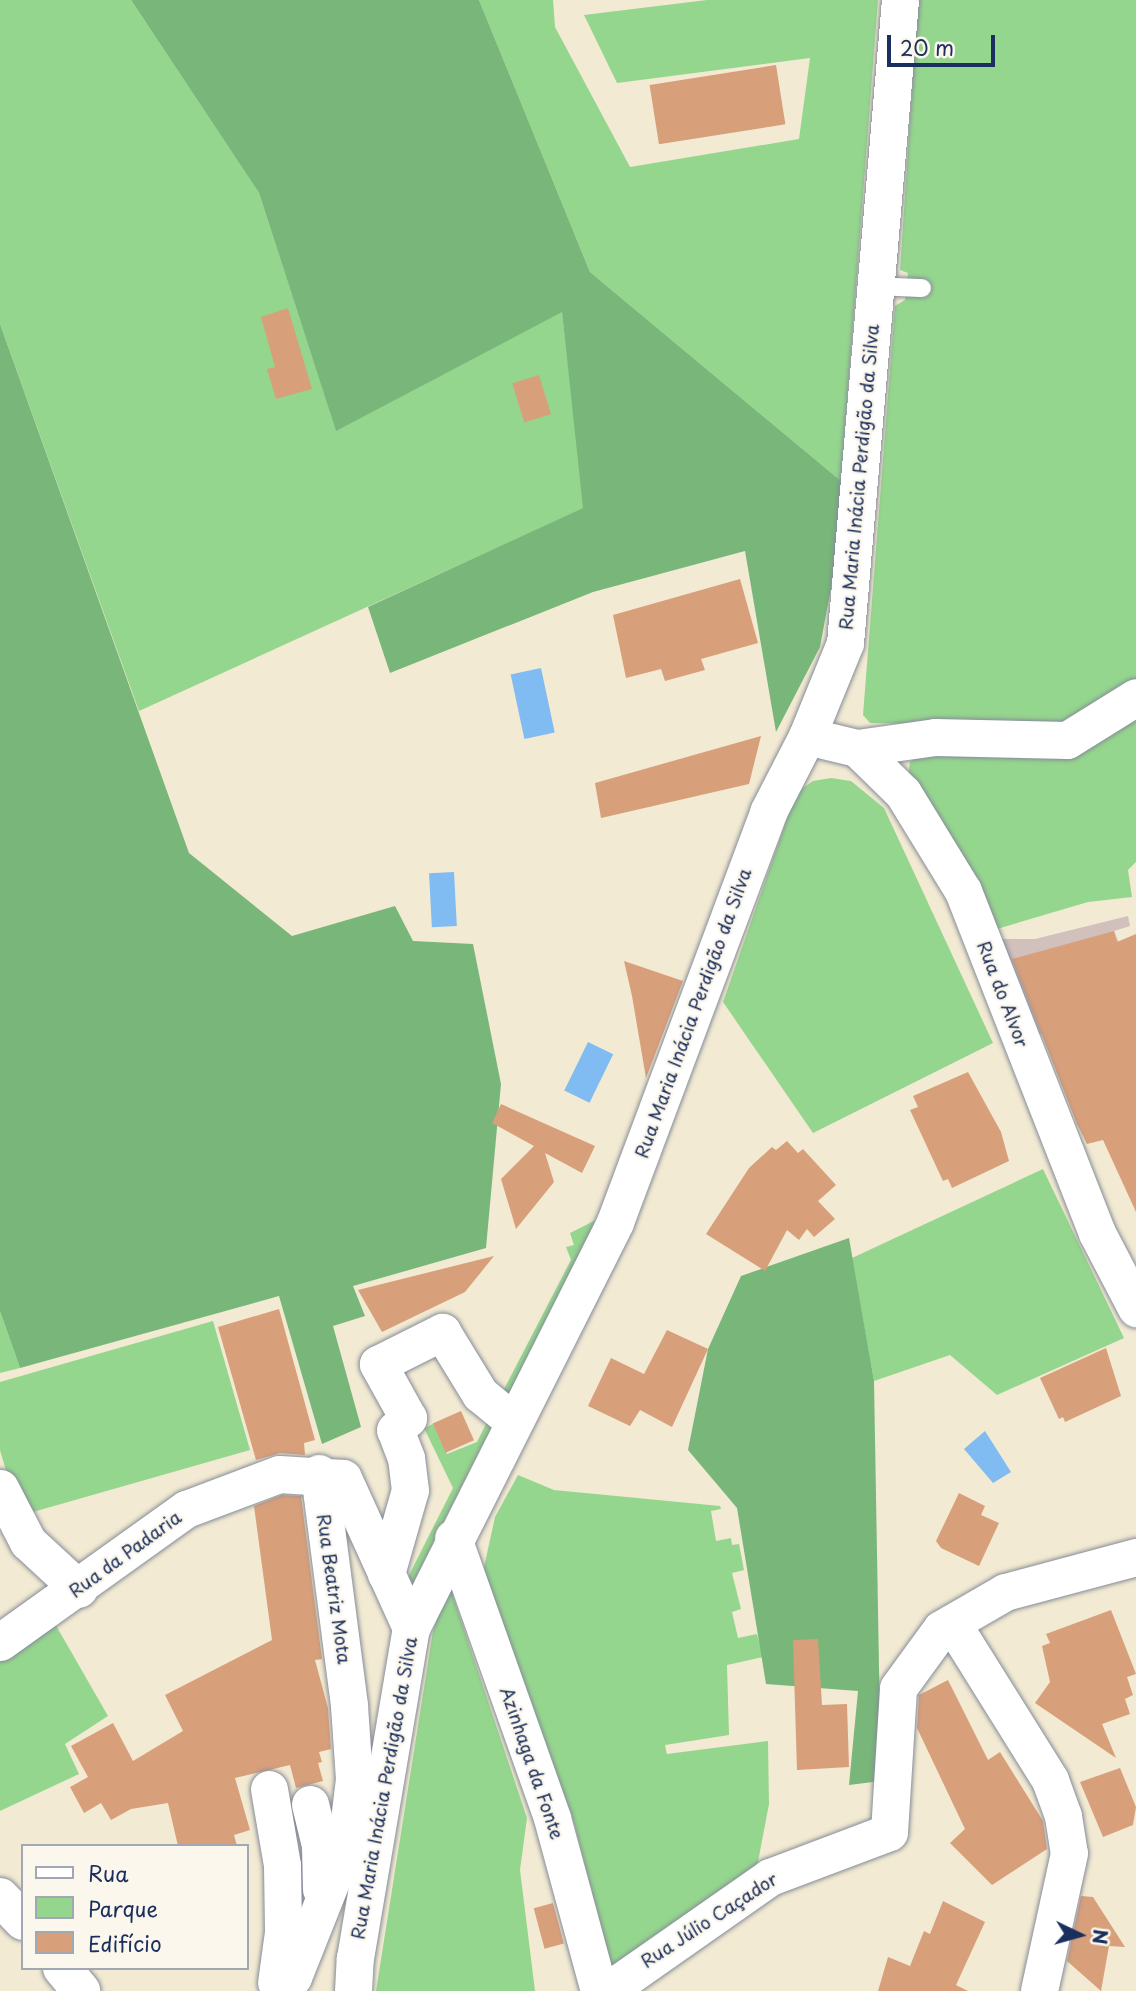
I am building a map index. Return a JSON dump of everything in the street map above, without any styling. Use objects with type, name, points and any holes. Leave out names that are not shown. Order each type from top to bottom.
[{"type":"street","name":"Rua Maria Inácia Perdigão da Silva","points":[[353,1991],[355,1958],[411,1629],[453,1538],[615,1222],[768,811],[807,736],[845,643],[900,0]]},
{"type":"street","points":[[807,736],[857,748],[935,737],[1067,740],[1136,697]]},
{"type":"street","name":"Rua do Alvor","points":[[857,748],[903,793],[963,891],[1097,1233],[1136,1308]]},
{"type":"street","points":[[386,1574],[410,1490],[406,1458],[395,1430],[408,1418],[378,1364],[442,1332],[480,1394],[513,1421]]},
{"type":"street","name":"Rua da Padaria","points":[[0,1642],[79,1589],[186,1509],[279,1474],[318,1474],[343,1478],[411,1629]]},
{"type":"street","name":"Rua Beatriz Mota","points":[[282,1991],[293,1977],[346,1844],[354,1779],[349,1705],[318,1474]]},
{"type":"street","points":[[0,1488],[28,1542],[79,1589]]},
{"type":"street","name":"Azinhaga da Fonte","points":[[453,1538],[552,1818],[599,1991]]},
{"type":"street","name":"Rua Júlio Caçador","points":[[607,1991],[770,1877],[889,1832],[898,1688],[941,1629],[1005,1592],[1136,1557]]},
{"type":"street","points":[[952,1623],[1050,1780],[1063,1816],[1069,1853],[1039,1991]]},
{"type":"street","points":[[269,1789],[282,1865],[283,1932],[275,1991]]},
{"type":"street","points":[[310,1804],[320,1845],[321,1906]]},
{"type":"street","points":[[0,1897],[21,1919]]},
{"type":"street","points":[[64,1970],[81,1991]]},
{"type":"lane","points":[[874,286],[922,288]]},
{"type":"shaded area","points":[[1128,916],[1130,926],[1114,931],[1136,984],[1051,1032],[1032,1037],[1001,939],[1035,939]]},
{"type":"green space","points":[[0,0],[131,0],[259,193],[336,430],[562,311],[584,508],[139,711],[0,324]]},
{"type":"green space","points":[[131,0],[479,0],[590,272],[841,481],[834,572],[820,647],[776,732],[745,551],[593,592],[390,673],[368,607],[583,508],[562,312],[336,431],[259,193]]},
{"type":"green space","points":[[479,0],[553,0],[555,27],[630,167],[799,139],[810,58],[617,83],[584,15],[707,0],[878,0],[841,481],[590,272]]},
{"type":"green space","points":[[918,0],[1136,0],[1136,681],[1064,726],[870,723],[863,715],[895,306],[905,300],[908,273],[900,270]]},
{"type":"green space","points":[[0,324],[189,853],[292,936],[395,906],[413,941],[473,944],[501,1084],[486,1248],[353,1286],[365,1316],[333,1326],[361,1427],[322,1444],[279,1296],[20,1368],[0,1311]]},
{"type":"green space","points":[[1136,712],[1136,862],[1128,870],[1132,897],[1088,902],[997,929],[976,877],[908,776],[910,762],[919,754]]},
{"type":"green space","points":[[831,778],[851,781],[884,808],[993,1043],[813,1133],[723,1002],[796,793],[813,781]]},
{"type":"green space","points":[[1043,1169],[1124,1338],[997,1395],[950,1355],[874,1381],[852,1258]]},
{"type":"green space","points":[[600,1218],[505,1401],[502,1393],[571,1260],[566,1247],[574,1245],[570,1233]]},
{"type":"green space","points":[[849,1238],[874,1381],[881,1781],[849,1785],[858,1691],[766,1684],[737,1508],[688,1450],[708,1349],[741,1276]]},
{"type":"green space","points":[[0,1311],[20,1368],[0,1373]]},
{"type":"green space","points":[[213,1321],[250,1450],[19,1516],[0,1450],[0,1382]]},
{"type":"green space","points":[[489,1418],[496,1418],[405,1599],[401,1591],[453,1488],[424,1428],[433,1424],[447,1454],[477,1442]]},
{"type":"green space","points":[[518,1475],[554,1490],[720,1506],[721,1509],[711,1511],[716,1541],[731,1538],[732,1545],[739,1544],[744,1570],[732,1573],[741,1609],[732,1612],[738,1638],[757,1634],[763,1657],[727,1665],[729,1735],[665,1745],[667,1754],[768,1741],[769,1804],[757,1867],[612,1968],[574,1823],[481,1581],[495,1517]]},
{"type":"green space","points":[[449,1584],[527,1818],[520,1870],[535,1991],[376,1991],[433,1631]]},
{"type":"green space","points":[[54,1622],[108,1716],[65,1744],[79,1774],[0,1811],[0,1659]]},
{"type":"water","points":[[541,668],[555,733],[524,739],[511,674]]},
{"type":"water","points":[[454,872],[457,926],[432,927],[429,873]]},
{"type":"water","points":[[588,1042],[613,1054],[589,1103],[564,1091]]},
{"type":"water","points":[[985,1431],[1011,1472],[993,1483],[964,1449]]},
{"type":"building","points":[[776,65],[785,124],[659,144],[650,85]]},
{"type":"building","points":[[288,308],[312,389],[276,399],[267,369],[275,367],[261,317]]},
{"type":"building","points":[[539,375],[551,414],[524,422],[512,383]]},
{"type":"building","points":[[740,579],[758,643],[701,659],[705,670],[665,681],[661,669],[626,678],[613,615]]},
{"type":"building","points":[[761,736],[749,784],[601,818],[595,783]]},
{"type":"building","points":[[1114,931],[1117,942],[1136,934],[1136,1212],[1103,1140],[1087,1144],[1077,1124],[1012,959]]},
{"type":"building","points":[[624,961],[683,981],[646,1078],[632,996]]},
{"type":"building","points":[[968,1072],[1001,1132],[1009,1161],[952,1188],[948,1179],[943,1181],[910,1110],[918,1107],[913,1096]]},
{"type":"building","points":[[501,1104],[595,1146],[582,1173],[545,1153],[554,1182],[516,1229],[501,1179],[534,1146],[492,1123]]},
{"type":"building","points":[[787,1141],[798,1153],[803,1149],[836,1185],[818,1201],[835,1219],[814,1237],[807,1229],[799,1240],[787,1230],[765,1271],[706,1234],[749,1168],[772,1147],[776,1150]]},
{"type":"building","points":[[494,1256],[465,1292],[382,1332],[358,1290]]},
{"type":"building","points":[[279,1309],[315,1440],[304,1443],[305,1455],[280,1453],[256,1460],[218,1327]]},
{"type":"building","points":[[667,1330],[708,1349],[672,1427],[640,1410],[630,1426],[588,1406],[611,1358],[644,1374]]},
{"type":"building","points":[[1106,1348],[1121,1396],[1065,1422],[1063,1417],[1059,1419],[1040,1378]]},
{"type":"building","points":[[461,1411],[474,1440],[446,1453],[433,1424]]},
{"type":"building","points":[[959,1493],[985,1506],[981,1515],[999,1523],[979,1566],[941,1548],[936,1541]]},
{"type":"building","points":[[282,1495],[301,1496],[322,1659],[315,1660],[328,1708],[331,1749],[319,1752],[322,1762],[318,1763],[323,1781],[296,1788],[290,1765],[235,1778],[250,1830],[234,1835],[236,1844],[178,1844],[168,1803],[131,1809],[111,1820],[101,1803],[84,1813],[70,1787],[88,1777],[71,1746],[113,1723],[133,1761],[183,1731],[165,1695],[272,1640],[254,1506]]},
{"type":"building","points":[[1111,1610],[1136,1674],[1127,1677],[1133,1695],[1125,1699],[1130,1714],[1102,1724],[1116,1758],[1035,1703],[1050,1682],[1042,1646],[1050,1643],[1046,1634]]},
{"type":"building","points":[[818,1639],[822,1705],[847,1704],[849,1767],[797,1770],[793,1640]]},
{"type":"building","points":[[948,1680],[988,1760],[1000,1752],[1043,1821],[1047,1849],[992,1885],[950,1843],[965,1829],[917,1728],[919,1695]]},
{"type":"building","points":[[1120,1768],[1136,1807],[1133,1825],[1103,1837],[1080,1782]]},
{"type":"building","points":[[1081,1896],[1093,1897],[1125,1947],[1109,1946],[1101,1991],[1067,1961]]},
{"type":"building","points":[[943,1901],[985,1922],[956,1985],[968,1991],[878,1991],[888,1957],[910,1966],[924,1931],[930,1934]]},
{"type":"building","points":[[553,1903],[564,1944],[545,1949],[534,1908]]}]
